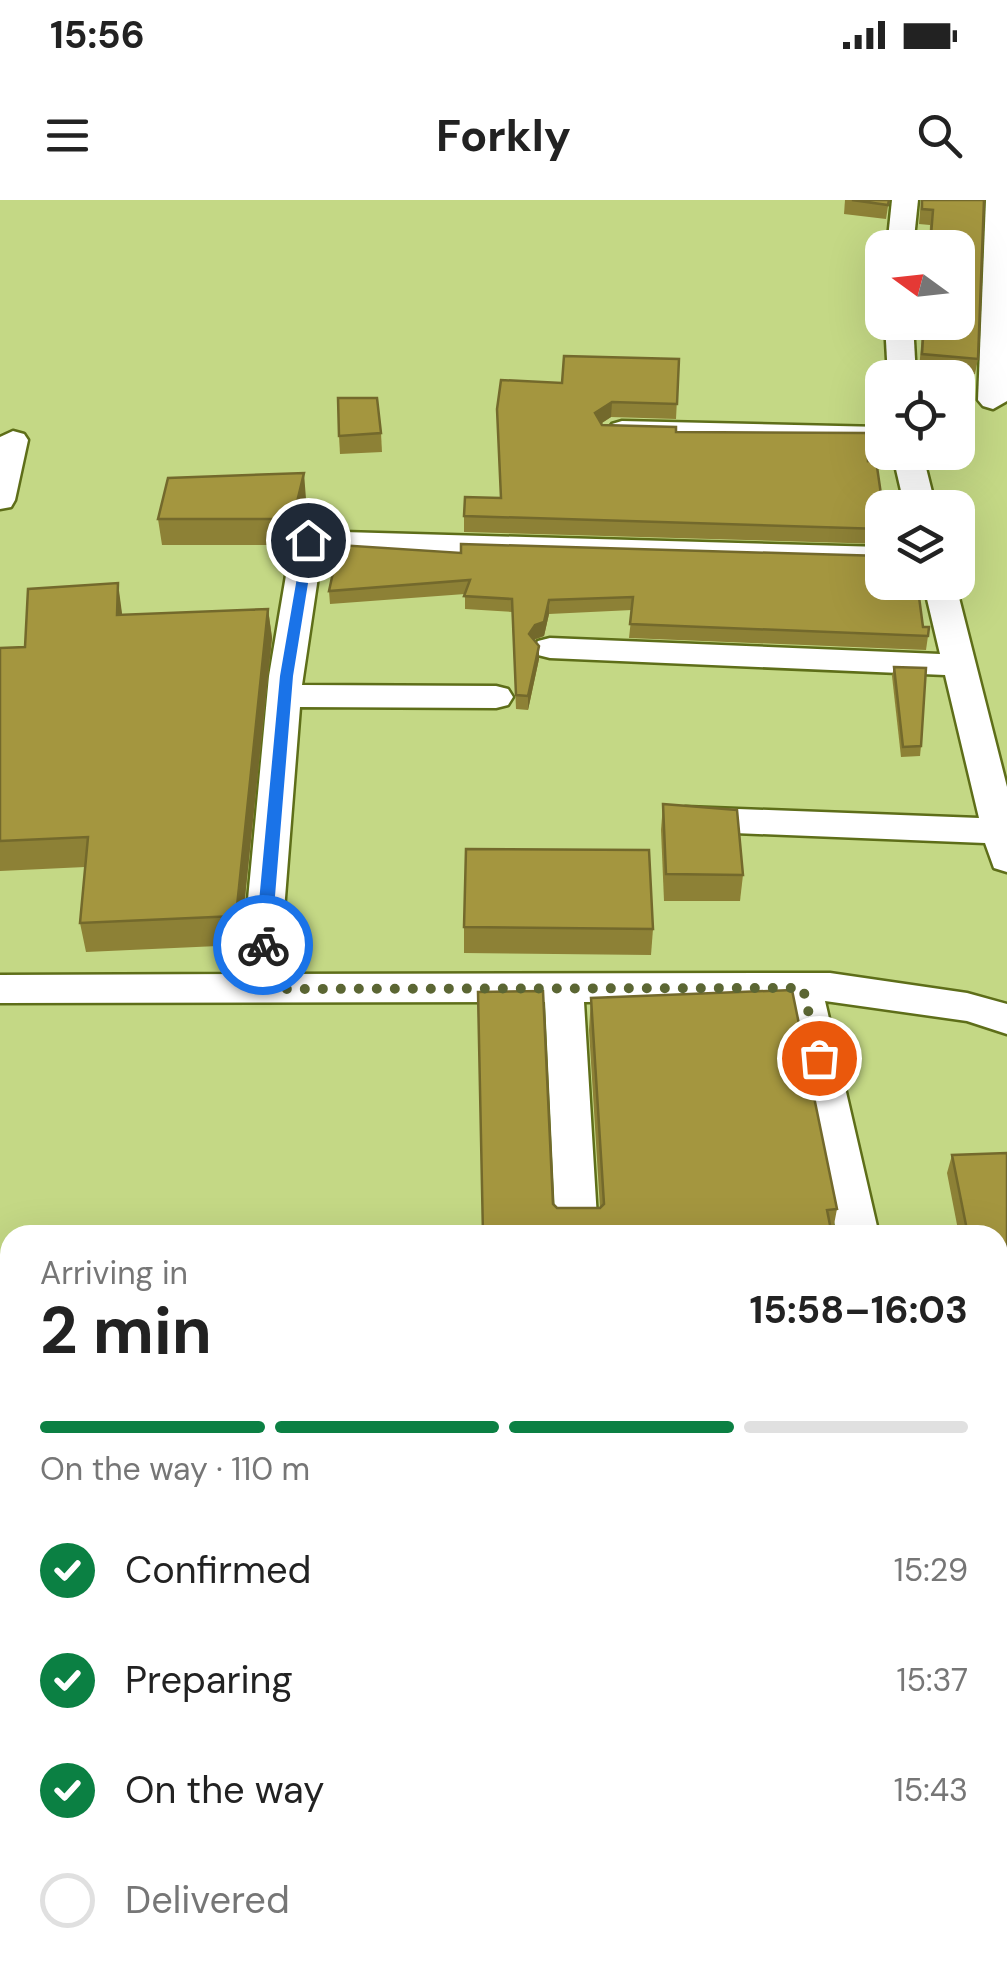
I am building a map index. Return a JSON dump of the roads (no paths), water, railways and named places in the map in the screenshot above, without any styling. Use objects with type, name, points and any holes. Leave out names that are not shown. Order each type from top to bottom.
[{"type":"street","points":[[902,230],[905,200]]},
{"type":"street","points":[[975,399],[1000,400],[1001,216]]},
{"type":"street","points":[[612,430],[865,436]]},
{"type":"street","points":[[0,500],[13,440]]},
{"type":"street","points":[[259,989],[284,696],[308,540],[865,556]]},
{"type":"street","points":[[686,820],[1005,849],[944,600]]},
{"type":"street","points":[[550,648],[960,665]]},
{"type":"street","points":[[284,696],[496,697]]},
{"type":"street","points":[[0,990],[830,987],[947,1004],[1007,1019]]},
{"type":"street","points":[[564,988],[577,1225]]},
{"type":"street","points":[[803,988],[856,1225]]}]
